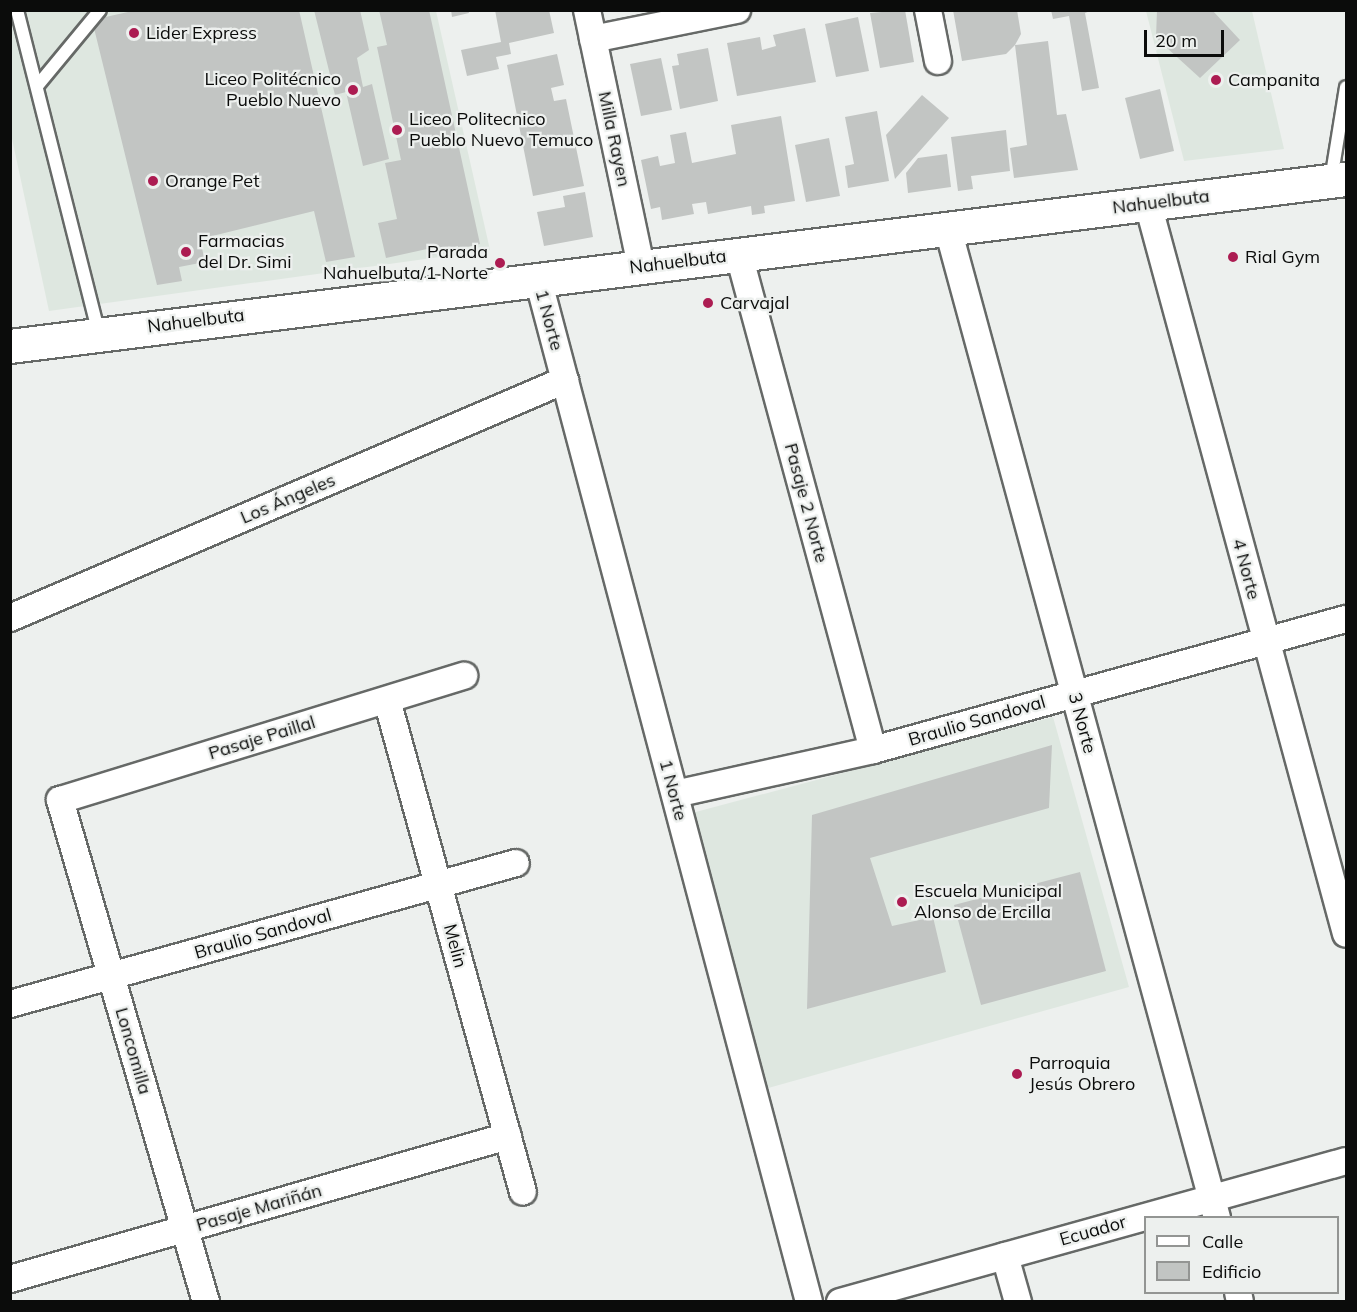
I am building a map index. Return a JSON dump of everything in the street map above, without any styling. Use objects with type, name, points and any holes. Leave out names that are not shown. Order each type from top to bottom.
[{"type":"main road","name":"Nahuelbuta","points":[[10,346],[99,333],[1339,180]]},
{"type":"street","name":"Milla Rayen","points":[[587,10],[641,267]]},
{"type":"street","points":[[593,39],[737,10]]},
{"type":"street","points":[[928,10],[938,62]]},
{"type":"street","name":"4 Norte","points":[[1148,204],[1347,934]]},
{"type":"street","name":"3 Norte","points":[[948,229],[1215,1207]]},
{"type":"street","name":"Pasaje 2 Norte","points":[[739,255],[873,750]]},
{"type":"street","name":"1 Norte","points":[[538,279],[809,1302]]},
{"type":"street","name":"Los Ángeles","points":[[10,618],[565,380]]},
{"type":"street","name":"Braulio Sandoval","points":[[675,794],[873,750],[1347,619]]},
{"type":"street","name":"Pasaje Paillal","points":[[60,800],[464,676]]},
{"type":"street","name":"Melin","points":[[387,700],[523,1192]]},
{"type":"street","name":"Loncomilla","points":[[60,800],[206,1302]]},
{"type":"street","name":"Braulio Sandoval","points":[[10,1004],[516,863]]},
{"type":"street","name":"Pasaje Mariñán","points":[[10,1279],[508,1136]]},
{"type":"street","name":"Ecuador","points":[[1176,1216],[1215,1207],[1347,1161]]},
{"type":"street","name":"Ecuador","points":[[840,1302],[1005,1256],[1144,1224]]},
{"type":"street","points":[[1005,1256],[1018,1302]]},
{"type":"lane","points":[[17,10],[38,85],[99,333]]},
{"type":"lane","points":[[38,85],[100,10]]},
{"type":"lane","points":[[1339,180],[1347,87]]},
{"type":"shaded area","points":[[10,11],[436,11],[490,250],[49,311],[11,134]]},
{"type":"shaded area","name":"Campanita","points":[[1146,11],[1252,11],[1284,149],[1184,161]]},
{"type":"shaded area","name":"Escuela Municipal Alonso de Ercilla","points":[[1053,717],[1129,987],[750,1093],[677,817]]},
{"type":"building","points":[[137,10],[299,10],[355,257],[326,262],[314,211],[200,239],[205,262],[179,267],[182,281],[157,285],[92,20]]},
{"type":"building","name":"Liceo Politécnico Pueblo Nuevo","points":[[314,10],[360,10],[369,50],[357,58],[363,87],[372,84],[389,159],[363,166],[346,92],[335,95]]},
{"type":"building","points":[[379,10],[429,10],[480,244],[428,256],[427,249],[386,258],[378,223],[397,219],[385,163],[401,160],[377,47],[387,45]]},
{"type":"building","points":[[451,10],[468,10],[469,13],[452,17]]},
{"type":"building","points":[[495,10],[549,10],[554,33],[509,43],[511,54],[496,57],[499,69],[467,76],[461,50],[501,42]]},
{"type":"building","points":[[905,10],[914,62],[880,68],[870,13]]},
{"type":"building","points":[[953,10],[1017,10],[1021,34],[1006,54],[962,61]]},
{"type":"building","points":[[1051,10],[1093,10],[1085,13],[1099,88],[1082,91],[1069,16],[1053,19]]},
{"type":"building","points":[[1157,10],[1212,10],[1240,40],[1200,78],[1156,38]]},
{"type":"building","points":[[858,17],[869,71],[836,77],[825,24]]},
{"type":"building","points":[[805,28],[816,82],[737,96],[727,43],[760,37],[762,50],[776,46],[773,35]]},
{"type":"building","points":[[1048,41],[1057,115],[1066,114],[1078,170],[1014,178],[1010,148],[1027,145],[1015,45]]},
{"type":"building","points":[[708,48],[718,101],[680,109],[672,66],[679,65],[677,54]]},
{"type":"building","points":[[557,54],[564,85],[551,88],[554,101],[566,99],[584,186],[533,196],[507,65]]},
{"type":"building","points":[[661,58],[672,110],[641,116],[630,64]]},
{"type":"building","points":[[1160,89],[1174,151],[1140,159],[1125,98]]},
{"type":"building","points":[[922,95],[949,118],[895,179],[886,135]]},
{"type":"building","points":[[877,111],[889,181],[848,188],[845,166],[854,164],[845,117]]},
{"type":"building","points":[[781,116],[795,201],[764,206],[765,213],[752,215],[751,206],[708,214],[706,202],[692,204],[694,214],[662,220],[660,207],[651,209],[641,160],[658,156],[660,166],[675,163],[670,135],[686,132],[692,163],[736,154],[731,125]]},
{"type":"building","points":[[1006,130],[1010,171],[971,176],[973,189],[958,191],[951,137]]},
{"type":"building","points":[[829,138],[840,196],[806,202],[795,145]]},
{"type":"building","points":[[947,154],[951,187],[908,193],[906,173],[918,158]]},
{"type":"building","points":[[585,192],[593,237],[544,246],[537,212],[565,207],[563,196]]},
{"type":"building","points":[[1052,745],[1049,808],[870,858],[892,926],[933,917],[946,972],[807,1009],[812,815]]},
{"type":"building","points":[[1080,872],[1106,971],[981,1005],[954,905]]},
{"type":"place","name":"Lider Express","points":[[134,33]]},
{"type":"place","name":"Campanita","points":[[1216,80]]},
{"type":"place","name":"Liceo Politécnico Pueblo Nuevo","points":[[353,90]]},
{"type":"place","name":"Liceo Politecnico Pueblo Nuevo Temuco","points":[[397,130]]},
{"type":"place","name":"Orange Pet","points":[[153,181]]},
{"type":"place","name":"Farmacias del Dr. Simi","points":[[186,252]]},
{"type":"place","name":"Rial Gym","points":[[1233,257]]},
{"type":"place","name":"Parada Nahuelbuta/1 Norte","points":[[500,263]]},
{"type":"place","name":"Carvajal","points":[[708,303]]},
{"type":"place","name":"Escuela Municipal Alonso de Ercilla","points":[[902,902]]},
{"type":"place","name":"Parroquia Jesús Obrero","points":[[1017,1074]]}]
